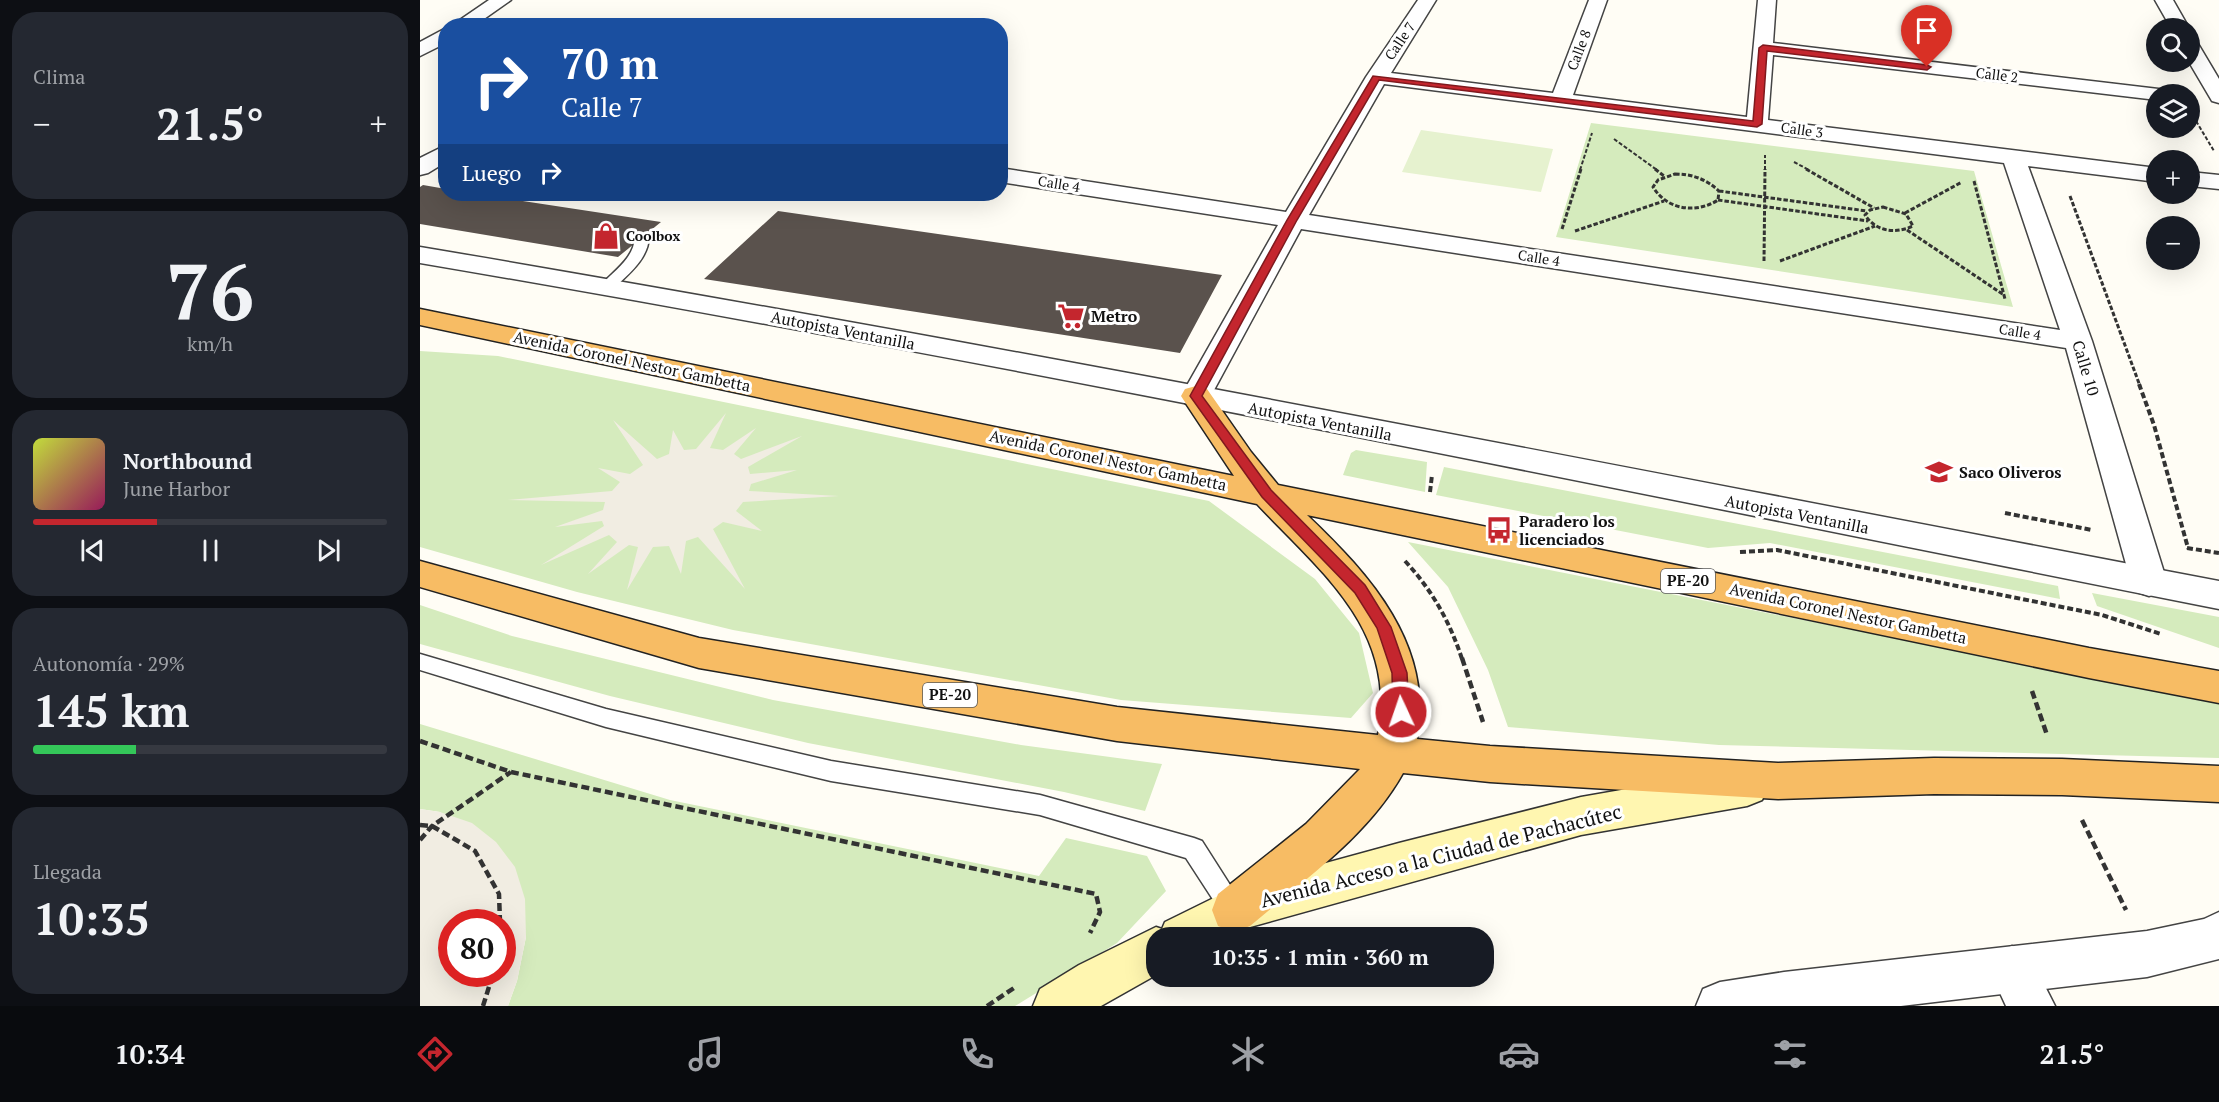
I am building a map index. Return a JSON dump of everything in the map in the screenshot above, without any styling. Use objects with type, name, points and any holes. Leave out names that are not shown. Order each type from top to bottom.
[{"type":"highway","name":"Avenida Coronel Nestor Gambetta","points":[[420,317],[1266,494],[2089,663],[2219,687]]},
{"type":"highway","points":[[1196,396],[1266,494],[1360,589],[1384,627],[1399,673],[1401,712],[1392,754],[1371,787],[1335,824],[1234,910]]},
{"type":"highway","name":"PE-20","points":[[420,574],[699,653],[1117,724],[1490,764],[1778,782],[1934,776],[2061,777],[2219,784]]},
{"type":"main road","name":"Avenida Acceso a la Ciudad de Pachacútec","points":[[1202,927],[1234,910],[1581,816],[1778,782]]},
{"type":"main road","points":[[1040,994],[1096,982],[1146,955]]},
{"type":"street","points":[[473,18],[502,0]]},
{"type":"street","name":"Calle 7","points":[[1196,396],[1292,220],[1376,77],[1427,0]]},
{"type":"street","name":"Calle 8","points":[[1561,100],[1598,0]]},
{"type":"street","points":[[1757,124],[1767,0]]},
{"type":"street","points":[[2164,0],[2174,18]]},
{"type":"street","points":[[420,50],[438,39]]},
{"type":"street","name":"Calle 2","points":[[1763,48],[2146,92]]},
{"type":"street","points":[[2198,72],[2207,102]]},
{"type":"street","name":"Calle 3","points":[[1376,77],[2146,174]]},
{"type":"street","points":[[420,168],[438,157]]},
{"type":"street","name":"Calle 10","points":[[2014,158],[2078,341],[2149,582]]},
{"type":"street","name":"Calle 4","points":[[1008,176],[2078,341]]},
{"type":"street","points":[[2200,179],[2219,182]]},
{"type":"street","name":"Autopista Ventanilla","points":[[420,255],[607,287],[1196,396],[2219,595]]},
{"type":"street","points":[[1720,1006],[1785,996],[2022,988],[2147,954],[2210,940],[2219,935]]},
{"type":"lane","points":[[607,287],[638,253],[643,244],[642,237]]},
{"type":"lane","points":[[420,662],[606,718],[831,771],[1040,805],[1194,849],[1234,910]]},
{"type":"path","points":[[2207,102],[2219,159]]},
{"type":"path","points":[[1553,260],[1595,124]]},
{"type":"path","points":[[1612,137],[1664,176]]},
{"type":"path","points":[[1764,267],[1765,146]]},
{"type":"path","points":[[1785,157],[1874,208]]},
{"type":"path","points":[[1719,191],[1718,200],[1712,205],[1695,208],[1675,206],[1664,201],[1656,194],[1653,187],[1656,181],[1664,176],[1689,175],[1713,184],[1719,191],[1868,211],[1874,208],[1893,208],[1905,213],[1913,221],[1913,226],[1897,232],[1875,226],[1865,216],[1868,211]]},
{"type":"path","points":[[1973,176],[2006,304]]},
{"type":"path","points":[[1905,213],[1963,182]]},
{"type":"path","points":[[2066,186],[2154,425],[2188,548]]},
{"type":"path","points":[[1718,200],[1868,221]]},
{"type":"path","points":[[1560,236],[1664,201]]},
{"type":"path","points":[[1775,263],[1875,226]]},
{"type":"path","points":[[1907,230],[2004,296]]},
{"type":"path","points":[[1429,498],[1433,469]]},
{"type":"path","points":[[1404,559],[1419,576],[1452,625],[1488,736],[1490,764]]},
{"type":"path","points":[[420,741],[511,772],[1096,894],[1100,912],[1088,938]]},
{"type":"path","points":[[420,840],[432,826],[511,772]]},
{"type":"path","points":[[420,825],[432,826],[475,851],[499,894],[500,909]]},
{"type":"path","points":[[483,1006],[490,987]]},
{"type":"path","points":[[987,1006],[1040,994]]},
{"type":"green space","points":[[1591,123],[1974,171],[2013,307],[1556,237]]},
{"type":"green space","points":[[1421,130],[1553,149],[1541,192],[1402,172]]},
{"type":"green space","points":[[420,351],[498,356],[1209,501],[1315,579],[1359,633],[1373,693],[1351,718],[1121,700],[733,630],[577,592],[420,547]]},
{"type":"green space","points":[[1356,450],[1427,462],[1425,492],[1343,475],[1351,453]]},
{"type":"green space","points":[[1444,467],[2058,586],[2060,599],[1770,543],[1708,548],[1436,495]]},
{"type":"green space","points":[[1408,542],[2219,702],[2219,758],[1719,745],[1508,727],[1488,670],[1448,587]]},
{"type":"green space","points":[[2092,593],[2219,617],[2219,648],[2097,606]]},
{"type":"green space","points":[[420,605],[512,636],[773,700],[1021,745],[1162,764],[1145,811],[1064,792],[808,743],[610,696],[420,644]]},
{"type":"green space","points":[[420,724],[670,800],[1039,876],[1066,838],[1147,856],[1166,891],[1117,943],[1015,1006],[508,1006],[516,987],[526,937],[516,922],[516,909],[507,909],[440,812],[420,809]]},
{"type":"shaded area","points":[[726,413],[710,448],[723,450],[756,428],[734,454],[741,459],[802,436],[748,467],[750,474],[797,470],[751,484],[749,491],[839,496],[743,502],[736,511],[762,531],[723,522],[713,529],[745,589],[698,537],[686,541],[681,574],[669,546],[653,547],[627,590],[638,547],[629,545],[588,574],[617,542],[609,535],[541,565],[604,526],[602,521],[555,527],[603,510],[605,502],[508,500],[612,491],[620,482],[598,468],[630,474],[643,465],[613,420],[657,459],[669,454],[673,430],[684,450],[696,449]]},
{"type":"shaded area","points":[[420,809],[440,812],[472,823],[496,842],[515,867],[525,899],[526,937],[516,984],[516,909],[438,909],[438,987],[515,987],[508,1006],[420,1006]]},
{"type":"building","points":[[423,185],[438,188],[438,201],[522,201],[661,222],[618,257],[420,224],[420,187]]},
{"type":"building","name":"Metro","points":[[778,211],[1222,275],[1180,353],[704,279]]},
{"type":"place","name":"Coolbox","points":[[606,236]]},
{"type":"place","name":"Metro","points":[[1071,316]]},
{"type":"place","name":"Saco Oliveros","points":[[1939,472]]},
{"type":"place","name":"Paradero los licenciados","points":[[1499,530]]},
{"type":"route","points":[[1401,712],[1399,673],[1394,657],[1384,627],[1360,589],[1330,556],[1266,494],[1196,396],[1292,220],[1376,77],[1757,124],[1763,48],[1927,67]]}]
